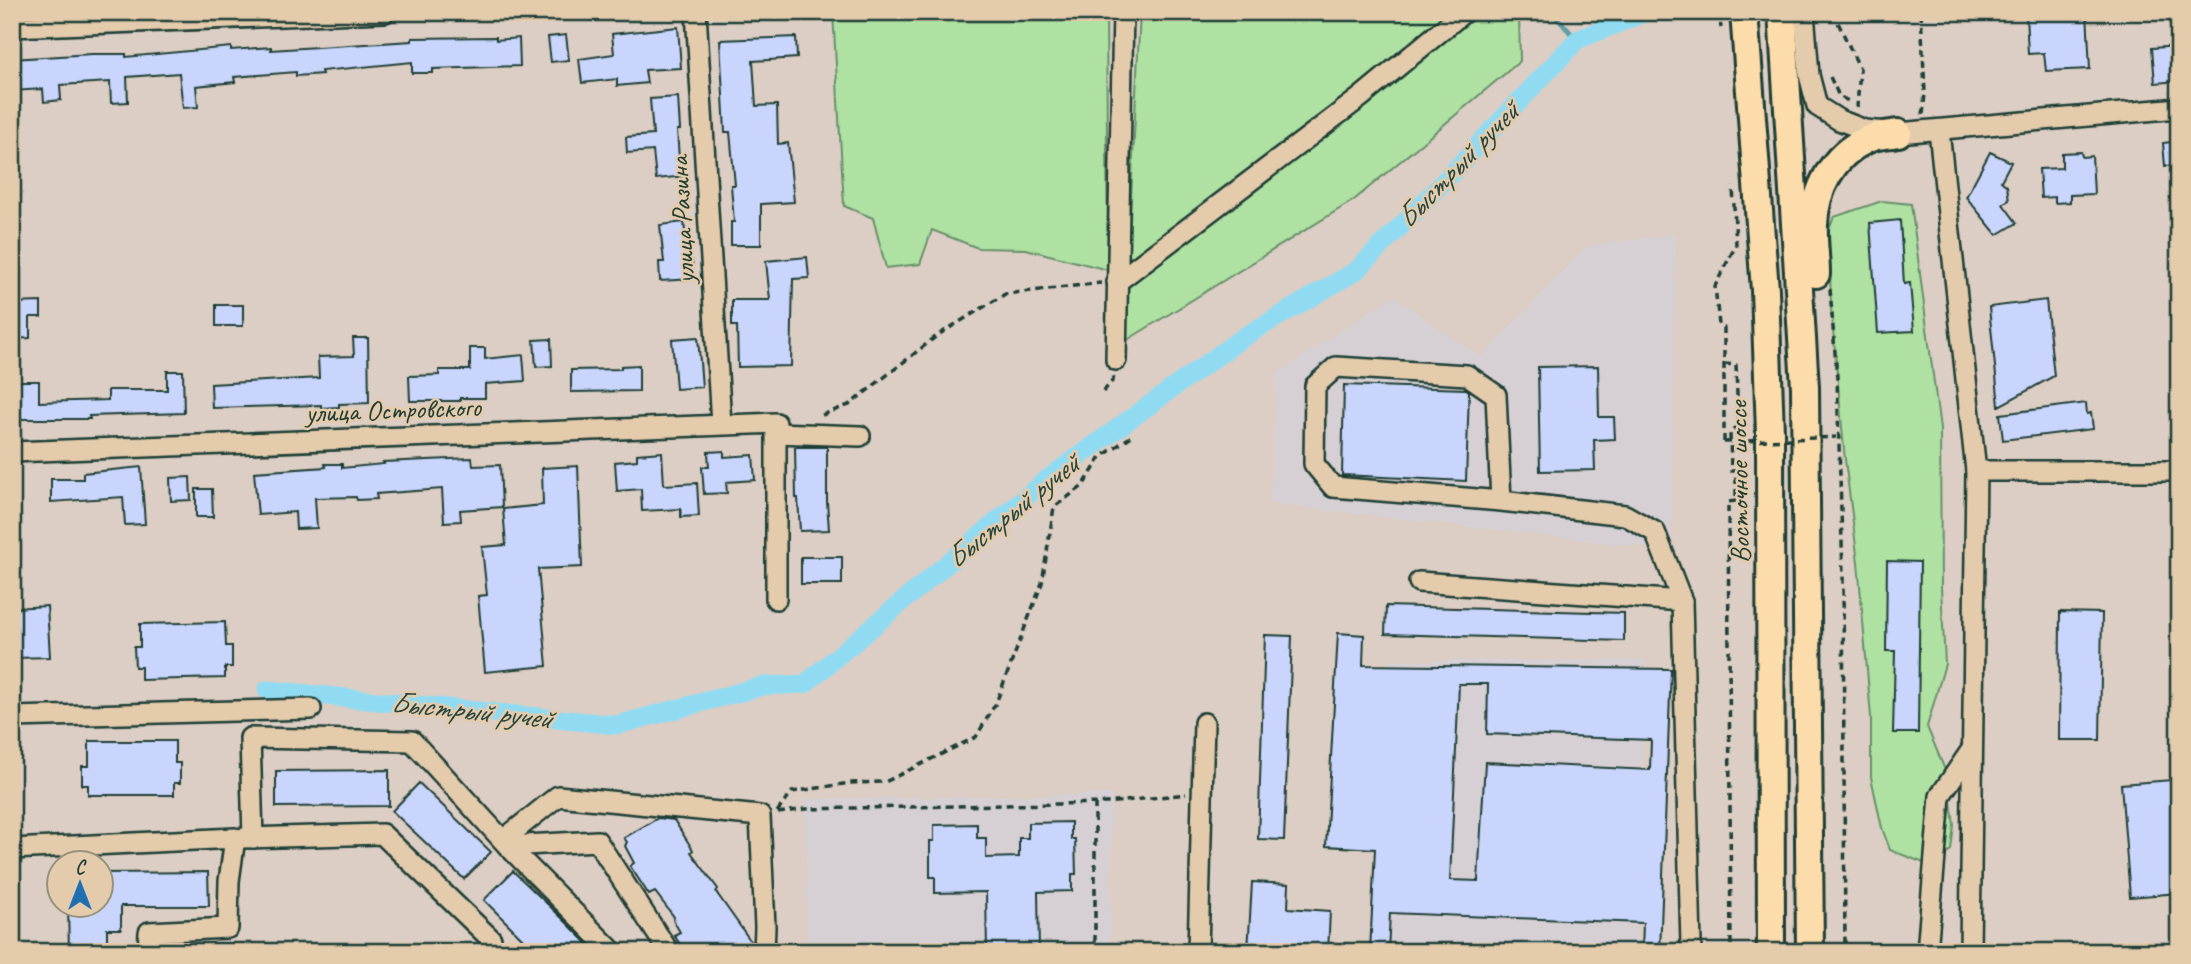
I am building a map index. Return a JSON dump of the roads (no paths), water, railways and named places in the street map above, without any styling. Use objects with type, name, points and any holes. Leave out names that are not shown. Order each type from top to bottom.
[{"type":"highway","name":"Восточное шоссе","points":[[1744,12],[1765,290],[1770,433],[1771,952]]},
{"type":"highway","points":[[1782,12],[1804,359],[1810,952]]},
{"type":"highway","points":[[1804,359],[1813,329],[1816,273],[1814,223],[1819,196],[1828,173],[1845,153],[1868,139],[1920,132]]},
{"type":"street","points":[[12,27],[385,12]]},
{"type":"street","name":"улица Разина","points":[[696,12],[721,424]]},
{"type":"street","points":[[1115,359],[1122,12]]},
{"type":"street","points":[[1117,282],[1361,97],[1464,12]]},
{"type":"street","points":[[1804,12],[1809,75],[1817,106],[1839,120],[1865,130],[1920,132],[2179,108]]},
{"type":"street","points":[[1920,132],[1976,471],[1969,952]]},
{"type":"street","points":[[1501,501],[1496,396],[1467,375],[1336,367],[1315,386],[1314,464],[1333,487],[1625,515],[1656,532],[1682,601],[1691,945],[1689,952]]},
{"type":"street","name":"улица Островского","points":[[12,452],[721,424],[776,428],[804,434],[860,436]]},
{"type":"street","points":[[776,428],[776,599]]},
{"type":"street","points":[[1976,471],[2179,471]]},
{"type":"street","points":[[1419,582],[1682,601]]},
{"type":"street","points":[[12,717],[311,709]]},
{"type":"street","points":[[1198,952],[1203,723]]},
{"type":"street","points":[[148,952],[149,932],[228,928],[229,881],[244,838],[250,738],[412,741],[506,843],[613,952]]},
{"type":"street","points":[[1927,952],[1940,796],[1972,749]]},
{"type":"street","points":[[506,843],[558,796],[768,815],[764,952]]},
{"type":"street","points":[[12,849],[382,834],[491,939]]},
{"type":"street","points":[[506,843],[597,841],[668,952]]},
{"type":"waterway","points":[[1552,12],[1577,40]]},
{"type":"waterway","name":"Быстрый ручей","points":[[267,690],[617,725],[763,686],[805,684],[1046,480],[1242,338],[1356,271],[1577,40],[1646,12]]}]
